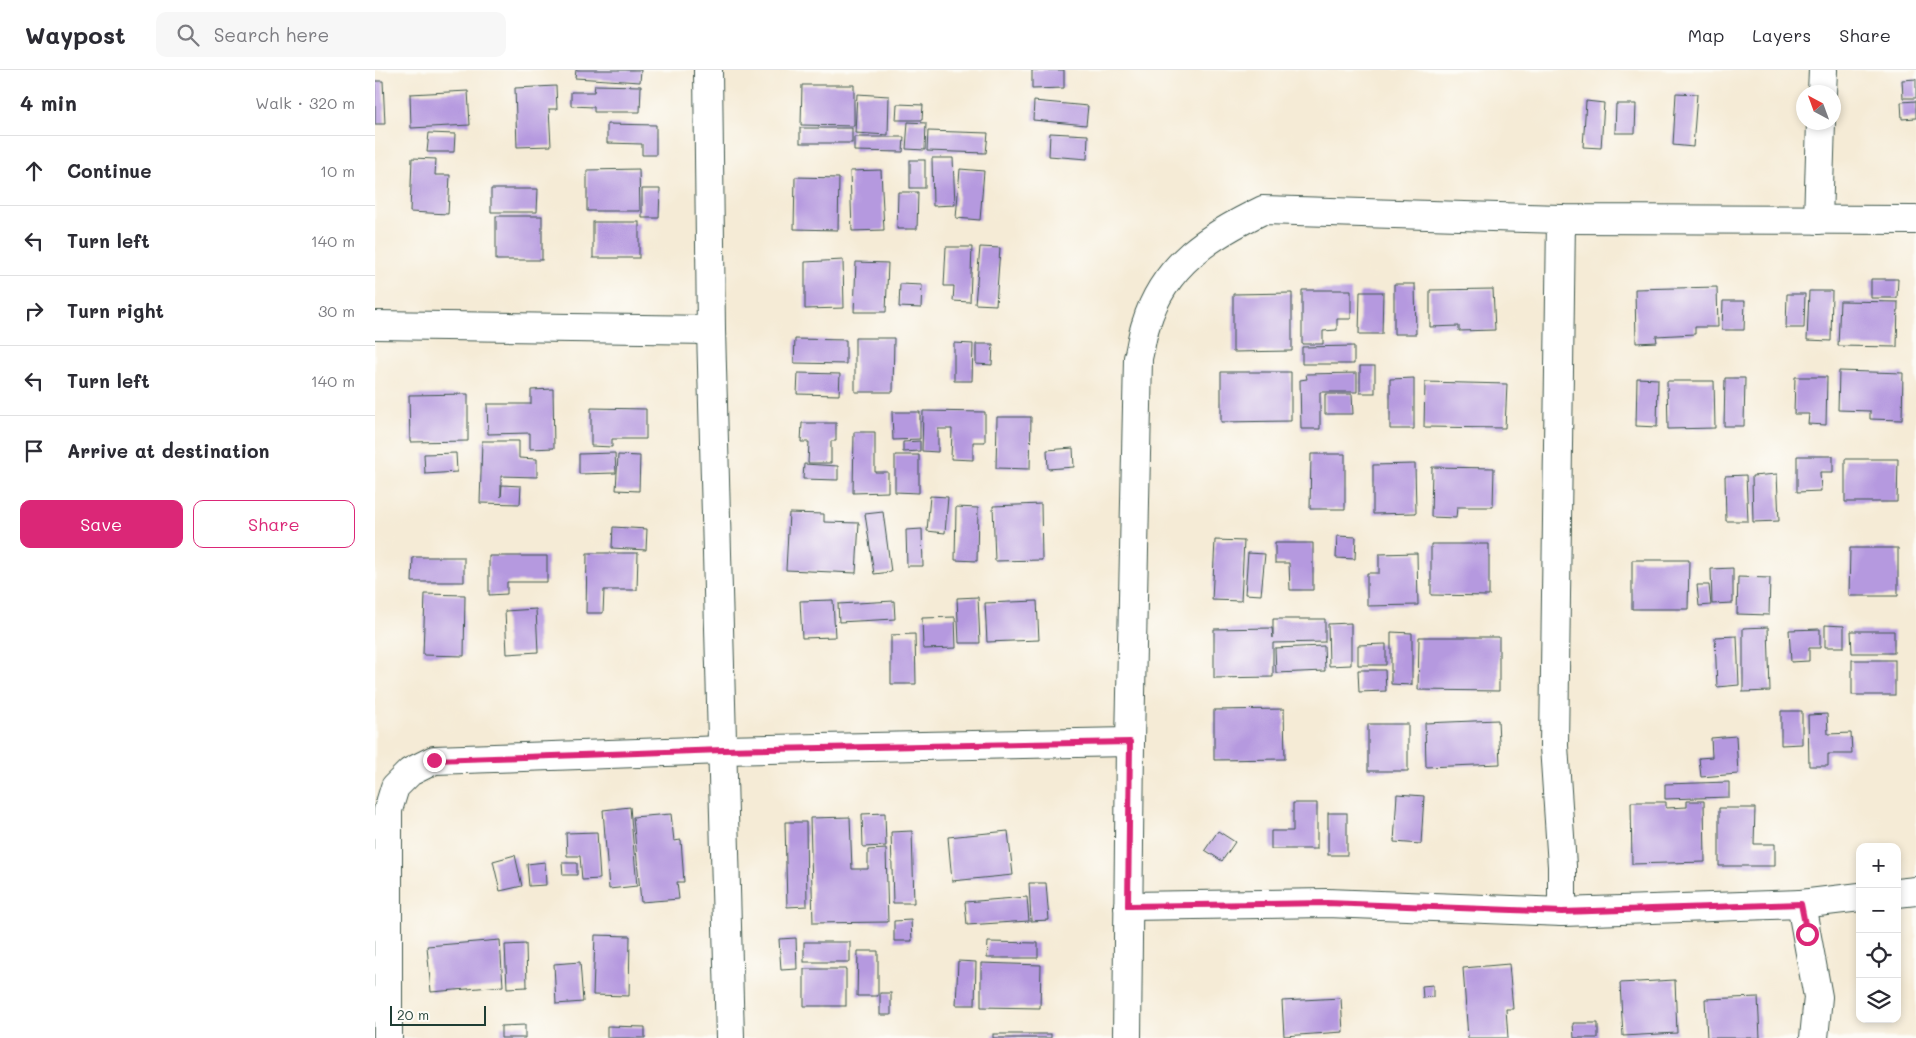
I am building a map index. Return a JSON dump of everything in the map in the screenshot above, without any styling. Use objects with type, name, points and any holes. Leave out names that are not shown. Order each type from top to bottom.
[{"type":"street","points":[[708,70],[711,330],[730,1038]]},
{"type":"street","points":[[1823,70],[1823,85]]},
{"type":"street","points":[[1818,220],[1821,130]]},
{"type":"street","points":[[1127,1038],[1130,742],[1139,358],[1146,323],[1161,288],[1180,266],[1202,244],[1233,225],[1263,210],[1561,219],[1916,220]]},
{"type":"street","points":[[1561,219],[1554,746],[1562,866],[1562,912]]},
{"type":"street","points":[[375,325],[711,330]]},
{"type":"street","points":[[388,1038],[387,810],[395,787],[410,772],[434,760],[723,750],[1130,742]]},
{"type":"street","points":[[1901,893],[1916,891]]},
{"type":"street","points":[[1128,906],[1327,903],[1562,912],[1801,904],[1856,897]]},
{"type":"street","points":[[1801,904],[1817,997],[1814,1038]]},
{"type":"building","points":[[576,70],[641,70],[640,82],[575,78]]},
{"type":"building","points":[[1032,70],[1064,70],[1064,88],[1032,89]]},
{"type":"building","points":[[1916,79],[1916,98],[1903,98],[1902,80]]},
{"type":"building","points":[[375,81],[383,81],[385,124],[375,124]]},
{"type":"building","points":[[595,85],[641,86],[640,112],[594,112],[594,107],[571,106],[571,92],[594,92]]},
{"type":"building","points":[[802,85],[854,85],[854,126],[801,125]]},
{"type":"building","points":[[556,86],[557,109],[549,109],[551,146],[517,147],[515,88]]},
{"type":"building","points":[[468,91],[470,125],[411,128],[410,94]]},
{"type":"building","points":[[1676,93],[1697,94],[1693,147],[1673,145]]},
{"type":"building","points":[[857,94],[889,96],[888,135],[855,133]]},
{"type":"building","points":[[1034,101],[1088,106],[1086,125],[1033,120]]},
{"type":"building","points":[[1586,101],[1604,103],[1601,148],[1583,147]]},
{"type":"building","points":[[1916,101],[1916,118],[1902,119],[1901,102]]},
{"type":"building","points":[[897,104],[923,105],[922,120],[896,120]]},
{"type":"building","points":[[1616,104],[1636,104],[1635,133],[1615,133]]},
{"type":"building","points":[[908,122],[926,123],[925,150],[906,149]]},
{"type":"building","points":[[607,124],[656,125],[656,155],[642,155],[642,144],[607,143]]},
{"type":"building","points":[[800,128],[852,128],[852,143],[800,143]]},
{"type":"building","points":[[928,131],[988,133],[986,153],[927,151]]},
{"type":"building","points":[[429,133],[455,134],[454,152],[427,152]]},
{"type":"building","points":[[1050,133],[1088,135],[1087,159],[1049,156]]},
{"type":"building","points":[[854,137],[904,137],[903,152],[854,151]]},
{"type":"building","points":[[412,158],[436,159],[435,175],[450,175],[448,214],[410,212]]},
{"type":"building","points":[[932,158],[953,158],[955,205],[933,206]]},
{"type":"building","points":[[910,160],[925,160],[925,188],[910,188]]},
{"type":"building","points":[[639,169],[640,211],[587,211],[587,170]]},
{"type":"building","points":[[960,169],[984,171],[980,220],[956,218]]},
{"type":"building","points":[[881,170],[884,230],[852,231],[850,171]]},
{"type":"building","points":[[795,177],[839,178],[838,230],[794,229]]},
{"type":"building","points":[[491,189],[538,189],[537,212],[491,212]]},
{"type":"building","points":[[642,189],[660,189],[659,218],[642,218]]},
{"type":"building","points":[[898,192],[918,192],[917,229],[897,229]]},
{"type":"building","points":[[496,216],[542,216],[542,260],[496,260]]},
{"type":"building","points":[[593,222],[639,222],[639,258],[593,258]]},
{"type":"building","points":[[946,247],[972,247],[970,302],[953,301],[954,286],[944,286]]},
{"type":"building","points":[[980,247],[1000,248],[996,305],[975,304]]},
{"type":"building","points":[[843,260],[844,308],[805,309],[805,262]]},
{"type":"building","points":[[856,262],[888,263],[886,312],[854,312]]},
{"type":"building","points":[[1871,279],[1898,279],[1897,298],[1871,298]]},
{"type":"building","points":[[900,284],[922,285],[921,308],[899,307]]},
{"type":"building","points":[[1394,284],[1415,284],[1416,334],[1394,334]]},
{"type":"building","points":[[1717,287],[1718,327],[1695,327],[1695,334],[1656,336],[1657,342],[1636,343],[1635,289]]},
{"type":"building","points":[[1493,289],[1495,330],[1459,331],[1459,326],[1430,327],[1430,290]]},
{"type":"building","points":[[1302,290],[1351,290],[1351,319],[1337,319],[1337,330],[1323,331],[1323,344],[1302,344]]},
{"type":"building","points":[[1809,291],[1832,291],[1831,341],[1807,340]]},
{"type":"building","points":[[1360,292],[1383,292],[1382,334],[1359,334]]},
{"type":"building","points":[[1292,293],[1292,351],[1233,352],[1233,294]]},
{"type":"building","points":[[1787,294],[1805,294],[1804,328],[1786,328]]},
{"type":"building","points":[[1723,301],[1745,301],[1744,330],[1722,330]]},
{"type":"building","points":[[1840,301],[1898,302],[1897,347],[1838,346]]},
{"type":"building","points":[[855,338],[894,338],[893,392],[855,392]]},
{"type":"building","points":[[795,339],[846,340],[846,364],[794,363]]},
{"type":"building","points":[[954,343],[973,344],[972,381],[954,381]]},
{"type":"building","points":[[976,344],[993,344],[992,365],[976,364]]},
{"type":"building","points":[[1354,346],[1354,364],[1302,364],[1302,347]]},
{"type":"building","points":[[1360,366],[1375,366],[1375,393],[1360,393]]},
{"type":"building","points":[[1839,371],[1903,373],[1902,420],[1870,419],[1870,411],[1838,410]]},
{"type":"building","points":[[1221,372],[1291,372],[1291,421],[1221,422]]},
{"type":"building","points":[[798,373],[840,374],[839,395],[797,394]]},
{"type":"building","points":[[1357,373],[1357,392],[1320,392],[1320,429],[1301,429],[1300,380],[1307,379],[1306,374]]},
{"type":"building","points":[[1795,377],[1827,377],[1826,425],[1808,424],[1809,414],[1794,414]]},
{"type":"building","points":[[1414,378],[1414,429],[1390,429],[1390,379]]},
{"type":"building","points":[[1637,378],[1658,379],[1657,427],[1636,426]]},
{"type":"building","points":[[1725,378],[1745,378],[1744,426],[1724,426]]},
{"type":"building","points":[[1667,381],[1714,381],[1715,428],[1668,429]]},
{"type":"building","points":[[1425,382],[1507,384],[1505,428],[1424,427]]},
{"type":"building","points":[[553,389],[554,448],[530,449],[530,433],[488,434],[487,404],[531,404],[531,390]]},
{"type":"building","points":[[468,394],[468,441],[410,442],[409,395]]},
{"type":"building","points":[[1325,394],[1352,394],[1353,414],[1325,414]]},
{"type":"building","points":[[591,408],[646,409],[646,439],[612,439],[612,447],[591,446]]},
{"type":"building","points":[[923,411],[985,412],[985,442],[973,442],[973,460],[951,459],[952,429],[938,429],[938,452],[922,451]]},
{"type":"building","points":[[892,412],[920,412],[920,439],[893,440]]},
{"type":"building","points":[[997,417],[1031,417],[1030,469],[996,468]]},
{"type":"building","points":[[802,423],[836,423],[836,441],[831,441],[831,463],[808,463],[809,442],[801,442]]},
{"type":"building","points":[[854,432],[875,432],[875,472],[888,472],[888,492],[853,493]]},
{"type":"building","points":[[482,441],[519,441],[519,458],[537,459],[537,477],[501,476],[501,497],[502,485],[521,486],[520,504],[480,503]]},
{"type":"building","points":[[920,441],[920,451],[903,452],[903,442]]},
{"type":"building","points":[[1073,448],[1074,467],[1048,469],[1047,450]]},
{"type":"building","points":[[456,453],[457,472],[425,474],[424,454]]},
{"type":"building","points":[[615,453],[616,473],[579,474],[579,454]]},
{"type":"building","points":[[1311,454],[1345,454],[1345,509],[1310,509]]},
{"type":"building","points":[[618,455],[640,456],[639,491],[616,490]]},
{"type":"building","points":[[895,455],[919,455],[919,493],[895,492]]},
{"type":"building","points":[[1797,456],[1833,456],[1833,472],[1820,472],[1821,491],[1797,492]]},
{"type":"building","points":[[1845,459],[1898,459],[1897,502],[1845,502]]},
{"type":"building","points":[[804,464],[838,466],[838,480],[803,479]]},
{"type":"building","points":[[1415,464],[1416,513],[1373,514],[1373,465]]},
{"type":"building","points":[[1432,467],[1494,468],[1493,507],[1457,507],[1456,518],[1431,517]]},
{"type":"building","points":[[1777,474],[1779,521],[1753,522],[1752,476]]},
{"type":"building","points":[[1746,475],[1748,521],[1726,521],[1725,476]]},
{"type":"building","points":[[930,496],[948,497],[945,533],[927,531]]},
{"type":"building","points":[[1041,504],[1042,560],[995,561],[993,506]]},
{"type":"building","points":[[956,507],[978,508],[977,561],[955,560]]},
{"type":"building","points":[[883,512],[891,572],[874,574],[865,514]]},
{"type":"building","points":[[789,513],[824,514],[824,522],[859,523],[856,573],[786,570]]},
{"type":"building","points":[[613,527],[647,529],[646,550],[612,548]]},
{"type":"building","points":[[922,529],[923,566],[907,566],[906,530]]},
{"type":"building","points":[[1337,536],[1356,537],[1355,559],[1336,558]]},
{"type":"building","points":[[1215,540],[1244,541],[1241,601],[1212,600]]},
{"type":"building","points":[[1275,543],[1313,543],[1313,590],[1290,590],[1289,563],[1275,563]]},
{"type":"building","points":[[1431,544],[1489,544],[1489,596],[1431,595]]},
{"type":"building","points":[[1850,548],[1898,548],[1898,596],[1849,596]]},
{"type":"building","points":[[587,553],[638,553],[637,590],[604,590],[603,613],[586,613]]},
{"type":"building","points":[[1248,553],[1265,554],[1261,595],[1245,594]]},
{"type":"building","points":[[1417,553],[1418,605],[1367,606],[1367,573],[1379,573],[1379,554]]},
{"type":"building","points":[[489,556],[547,556],[547,582],[507,582],[507,594],[489,595]]},
{"type":"building","points":[[413,557],[464,557],[464,582],[412,582]]},
{"type":"building","points":[[1632,560],[1689,560],[1688,609],[1632,609]]},
{"type":"building","points":[[1733,568],[1733,603],[1712,604],[1711,569]]},
{"type":"building","points":[[1738,577],[1770,578],[1769,615],[1737,614]]},
{"type":"building","points":[[1697,585],[1709,585],[1711,605],[1699,606]]},
{"type":"building","points":[[425,594],[465,595],[464,656],[423,655]]},
{"type":"building","points":[[978,597],[980,643],[959,643],[957,598]]},
{"type":"building","points":[[833,600],[835,637],[802,638],[800,601]]},
{"type":"building","points":[[894,601],[895,619],[839,622],[838,604]]},
{"type":"building","points":[[1037,601],[1039,640],[987,642],[985,603]]},
{"type":"building","points":[[536,609],[538,652],[507,654],[505,611]]},
{"type":"building","points":[[955,617],[956,648],[923,649],[922,618]]},
{"type":"building","points":[[1273,619],[1325,619],[1325,642],[1273,643],[1273,677],[1214,678],[1214,629],[1272,628],[1273,638]]},
{"type":"building","points":[[1351,623],[1351,665],[1329,666],[1328,624]]},
{"type":"building","points":[[1825,625],[1844,626],[1844,647],[1825,647]]},
{"type":"building","points":[[1768,627],[1770,691],[1743,692],[1743,628]]},
{"type":"building","points":[[1820,629],[1820,648],[1809,648],[1809,661],[1791,662],[1789,630]]},
{"type":"building","points":[[1851,631],[1894,631],[1894,653],[1852,653]]},
{"type":"building","points":[[1391,632],[1412,633],[1412,685],[1391,684]]},
{"type":"building","points":[[915,634],[916,684],[891,684],[891,635]]},
{"type":"building","points":[[1737,636],[1739,685],[1717,687],[1715,637]]},
{"type":"building","points":[[1419,637],[1499,637],[1499,691],[1418,690]]},
{"type":"building","points":[[1386,644],[1386,665],[1358,665],[1358,645]]},
{"type":"building","points":[[1324,646],[1325,671],[1276,673],[1275,648]]},
{"type":"building","points":[[1852,660],[1895,660],[1895,695],[1852,695]]},
{"type":"building","points":[[1358,670],[1385,670],[1386,691],[1359,692]]},
{"type":"building","points":[[1284,709],[1285,759],[1214,760],[1214,710]]},
{"type":"building","points":[[1781,711],[1802,711],[1802,744],[1781,745]]},
{"type":"building","points":[[1827,714],[1828,734],[1851,733],[1852,754],[1828,754],[1828,766],[1809,766],[1808,715]]},
{"type":"building","points":[[1498,720],[1500,764],[1426,767],[1425,723]]},
{"type":"building","points":[[1368,724],[1408,724],[1408,771],[1368,771]]},
{"type":"building","points":[[1736,736],[1738,774],[1701,777],[1699,758],[1712,757],[1711,738]]},
{"type":"building","points":[[1729,782],[1729,797],[1665,799],[1665,784]]},
{"type":"building","points":[[1397,794],[1424,796],[1421,844],[1394,842]]},
{"type":"building","points":[[1687,801],[1704,801],[1705,862],[1632,864],[1631,802],[1666,802],[1666,808],[1687,807]]},
{"type":"building","points":[[1293,803],[1317,803],[1317,849],[1271,849],[1271,831],[1293,831]]},
{"type":"building","points":[[630,807],[637,886],[609,889],[603,810]]},
{"type":"building","points":[[1719,808],[1755,808],[1754,844],[1775,844],[1775,866],[1719,866]]},
{"type":"building","points":[[885,813],[886,846],[863,847],[862,814]]},
{"type":"building","points":[[1328,813],[1347,813],[1347,855],[1328,855]]},
{"type":"building","points":[[671,814],[674,841],[681,840],[684,882],[677,882],[679,899],[641,902],[633,817]]},
{"type":"building","points":[[850,817],[852,869],[868,869],[868,850],[886,849],[888,922],[813,923],[810,818]]},
{"type":"building","points":[[785,822],[806,822],[807,906],[787,907]]},
{"type":"building","points":[[912,831],[914,903],[893,903],[891,832]]},
{"type":"building","points":[[1008,831],[1013,875],[952,881],[948,837]]},
{"type":"building","points":[[1218,831],[1235,842],[1222,861],[1205,850]]},
{"type":"building","points":[[597,832],[600,879],[582,880],[580,856],[567,856],[566,833]]},
{"type":"building","points":[[515,855],[522,886],[500,891],[493,861]]},
{"type":"building","points":[[545,862],[546,885],[529,886],[527,864]]},
{"type":"building","points":[[562,863],[577,863],[577,875],[563,875]]},
{"type":"building","points":[[1029,883],[1046,883],[1049,920],[1031,921]]},
{"type":"building","points":[[1027,897],[1029,921],[967,925],[965,902]]},
{"type":"building","points":[[911,920],[912,941],[894,941],[894,921]]},
{"type":"building","points":[[595,935],[630,936],[629,996],[593,995]]},
{"type":"building","points":[[796,938],[797,969],[781,970],[779,939]]},
{"type":"building","points":[[500,940],[503,986],[431,992],[427,946]]},
{"type":"building","points":[[804,942],[850,942],[850,962],[804,962]]},
{"type":"building","points":[[988,942],[1038,943],[1038,958],[987,958]]},
{"type":"building","points":[[526,944],[527,987],[507,988],[505,945]]},
{"type":"building","points":[[858,951],[878,951],[878,996],[857,996]]},
{"type":"building","points":[[958,961],[976,962],[975,1005],[956,1005]]},
{"type":"building","points":[[580,962],[583,1002],[556,1004],[554,964]]},
{"type":"building","points":[[981,963],[1041,965],[1040,1008],[981,1007]]},
{"type":"building","points":[[1509,964],[1513,1009],[1506,1009],[1508,1038],[1468,1038],[1463,968]]},
{"type":"building","points":[[804,969],[846,969],[846,1006],[804,1006]]},
{"type":"building","points":[[1675,980],[1677,1033],[1623,1036],[1620,983]]},
{"type":"building","points":[[1433,985],[1433,997],[1423,998],[1422,986]]},
{"type":"building","points":[[880,993],[891,993],[891,1015],[880,1015]]},
{"type":"building","points":[[1758,997],[1760,1038],[1707,1038],[1705,999]]},
{"type":"building","points":[[1341,998],[1343,1032],[1284,1036],[1282,1001]]},
{"type":"building","points":[[1573,1023],[1598,1023],[1598,1038],[1574,1038]]},
{"type":"building","points":[[525,1025],[525,1038],[501,1038],[501,1026]]},
{"type":"building","points":[[607,1026],[645,1027],[645,1038],[607,1038]]},
{"type":"building","points":[[993,1034],[1051,1034],[1051,1038],[993,1038]]},
{"type":"route","points":[[434,760],[723,750],[1130,742],[1128,906],[1327,903],[1562,912],[1801,904],[1807,934]]}]
